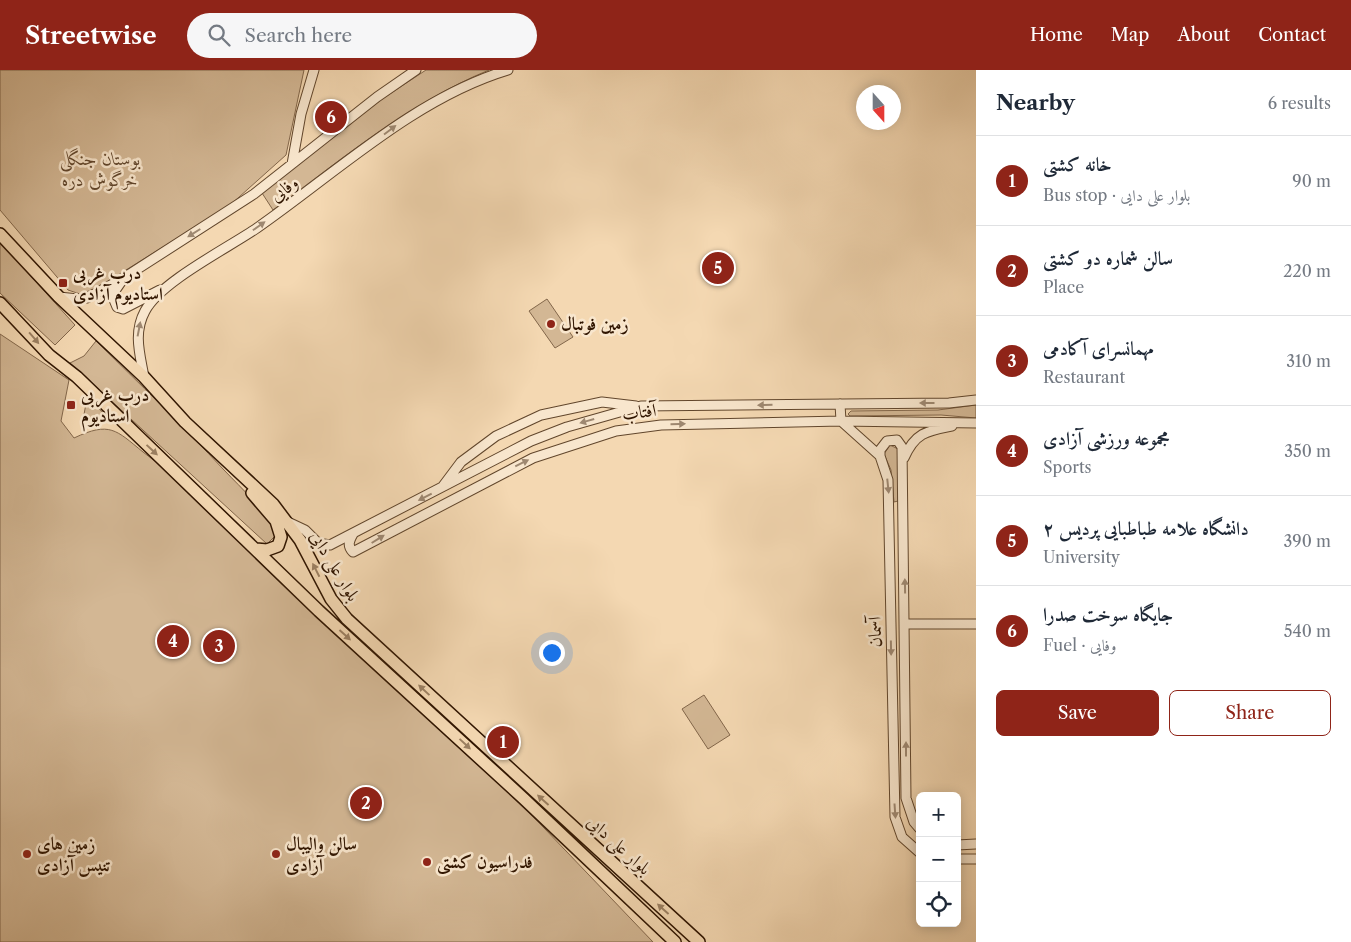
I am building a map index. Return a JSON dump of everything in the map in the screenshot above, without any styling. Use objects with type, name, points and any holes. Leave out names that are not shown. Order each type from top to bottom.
[{"type":"main road","name":"بلوار علی دایی","points":[[0,234],[59,297],[144,377],[185,422],[273,504],[300,540],[331,599],[347,619],[699,942]]},
{"type":"main road","name":"بلوار علی دایی","points":[[0,303],[50,355],[77,377],[319,611],[523,798],[675,942]]},
{"type":"main road","points":[[228,462],[280,530],[282,537],[278,546],[267,550],[256,549]]},
{"type":"street","points":[[292,164],[301,114],[314,70]]},
{"type":"street","name":"وفایی","points":[[59,297],[78,300],[87,298],[122,279],[239,205],[377,97],[416,70]]},
{"type":"street","name":"وفایی","points":[[144,377],[138,345],[139,326],[146,309],[170,284],[256,229],[401,122],[462,89],[508,70]]},
{"type":"street","points":[[122,279],[112,295],[117,307],[123,309],[132,306],[170,284]]},
{"type":"street","name":"آفتاب","points":[[288,522],[305,530],[318,543],[330,545],[531,441],[567,427],[644,406],[949,403],[976,400]]},
{"type":"street","points":[[442,488],[461,462],[496,436],[541,416],[602,402],[644,406]]},
{"type":"street","points":[[840,404],[841,421],[880,456]]},
{"type":"street","name":"آفتاب","points":[[353,534],[349,542],[350,549],[354,552],[533,458],[616,431],[661,425],[841,421],[971,423]]},
{"type":"street","points":[[904,459],[910,446],[920,435],[933,430],[971,423]]},
{"type":"street","points":[[880,456],[882,444],[894,439],[900,443],[904,459]]},
{"type":"street","name":"آسمان","points":[[880,456],[886,471],[889,495],[896,817],[902,837],[916,849]]},
{"type":"street","name":"آسمان","points":[[904,459],[906,798],[916,824]]},
{"type":"street","points":[[906,624],[976,624]]},
{"type":"street","points":[[961,845],[976,844]]},
{"type":"street","points":[[961,859],[976,859]]},
{"type":"green space","name":"بوستان جنگلی خرگوش دره","points":[[0,70],[304,70],[286,155],[229,206],[97,288],[80,294],[68,290],[0,210]]},
{"type":"green space","points":[[426,70],[489,70],[460,83],[404,115],[273,210],[262,193],[382,99]]},
{"type":"green space","points":[[0,242],[75,325],[55,345],[0,293]]},
{"type":"green space","name":"زمین فوتبال","points":[[547,299],[573,337],[555,348],[529,311]]},
{"type":"green space","points":[[0,334],[69,380],[61,421],[74,438],[96,430],[112,430],[126,438],[178,478],[523,806],[653,942],[0,942]]},
{"type":"green space","points":[[96,341],[253,500],[272,526],[276,535],[267,544],[70,363],[84,356]]},
{"type":"green space","points":[[87,398],[109,418],[83,420]]},
{"type":"green space","points":[[976,405],[976,418],[941,415],[850,416],[848,414],[851,411],[938,410]]},
{"type":"green space","points":[[890,445],[898,449],[898,501],[894,502],[891,470],[884,454]]},
{"type":"green space","points":[[704,695],[730,735],[708,749],[682,709]]},
{"type":"place","name":"جایگاه سوخت صدرا","points":[[331,117]]},
{"type":"place","name":"دانشگاه علامه طباطبایی پردیس ۲","points":[[718,268]]},
{"type":"place","name":"درب غربی استادیوم آزادی","points":[[63,283]]},
{"type":"place","name":"زمین فوتبال","points":[[551,324]]},
{"type":"place","name":"درب غربی استادیوم","points":[[71,405]]},
{"type":"place","name":"مجموعه ورزشی آزادی","points":[[173,641]]},
{"type":"place","name":"مهمانسرای آکادمی","points":[[219,646]]},
{"type":"place","name":"خانه کشتی","points":[[503,742]]},
{"type":"place","name":"سالن شماره دو کشتی","points":[[366,803]]},
{"type":"place","name":"زمین های تنیس آزادی","points":[[27,854]]},
{"type":"place","name":"سالن والیبال آزادی","points":[[276,854]]},
{"type":"place","name":"فدراسیون کشتی","points":[[427,862]]}]
